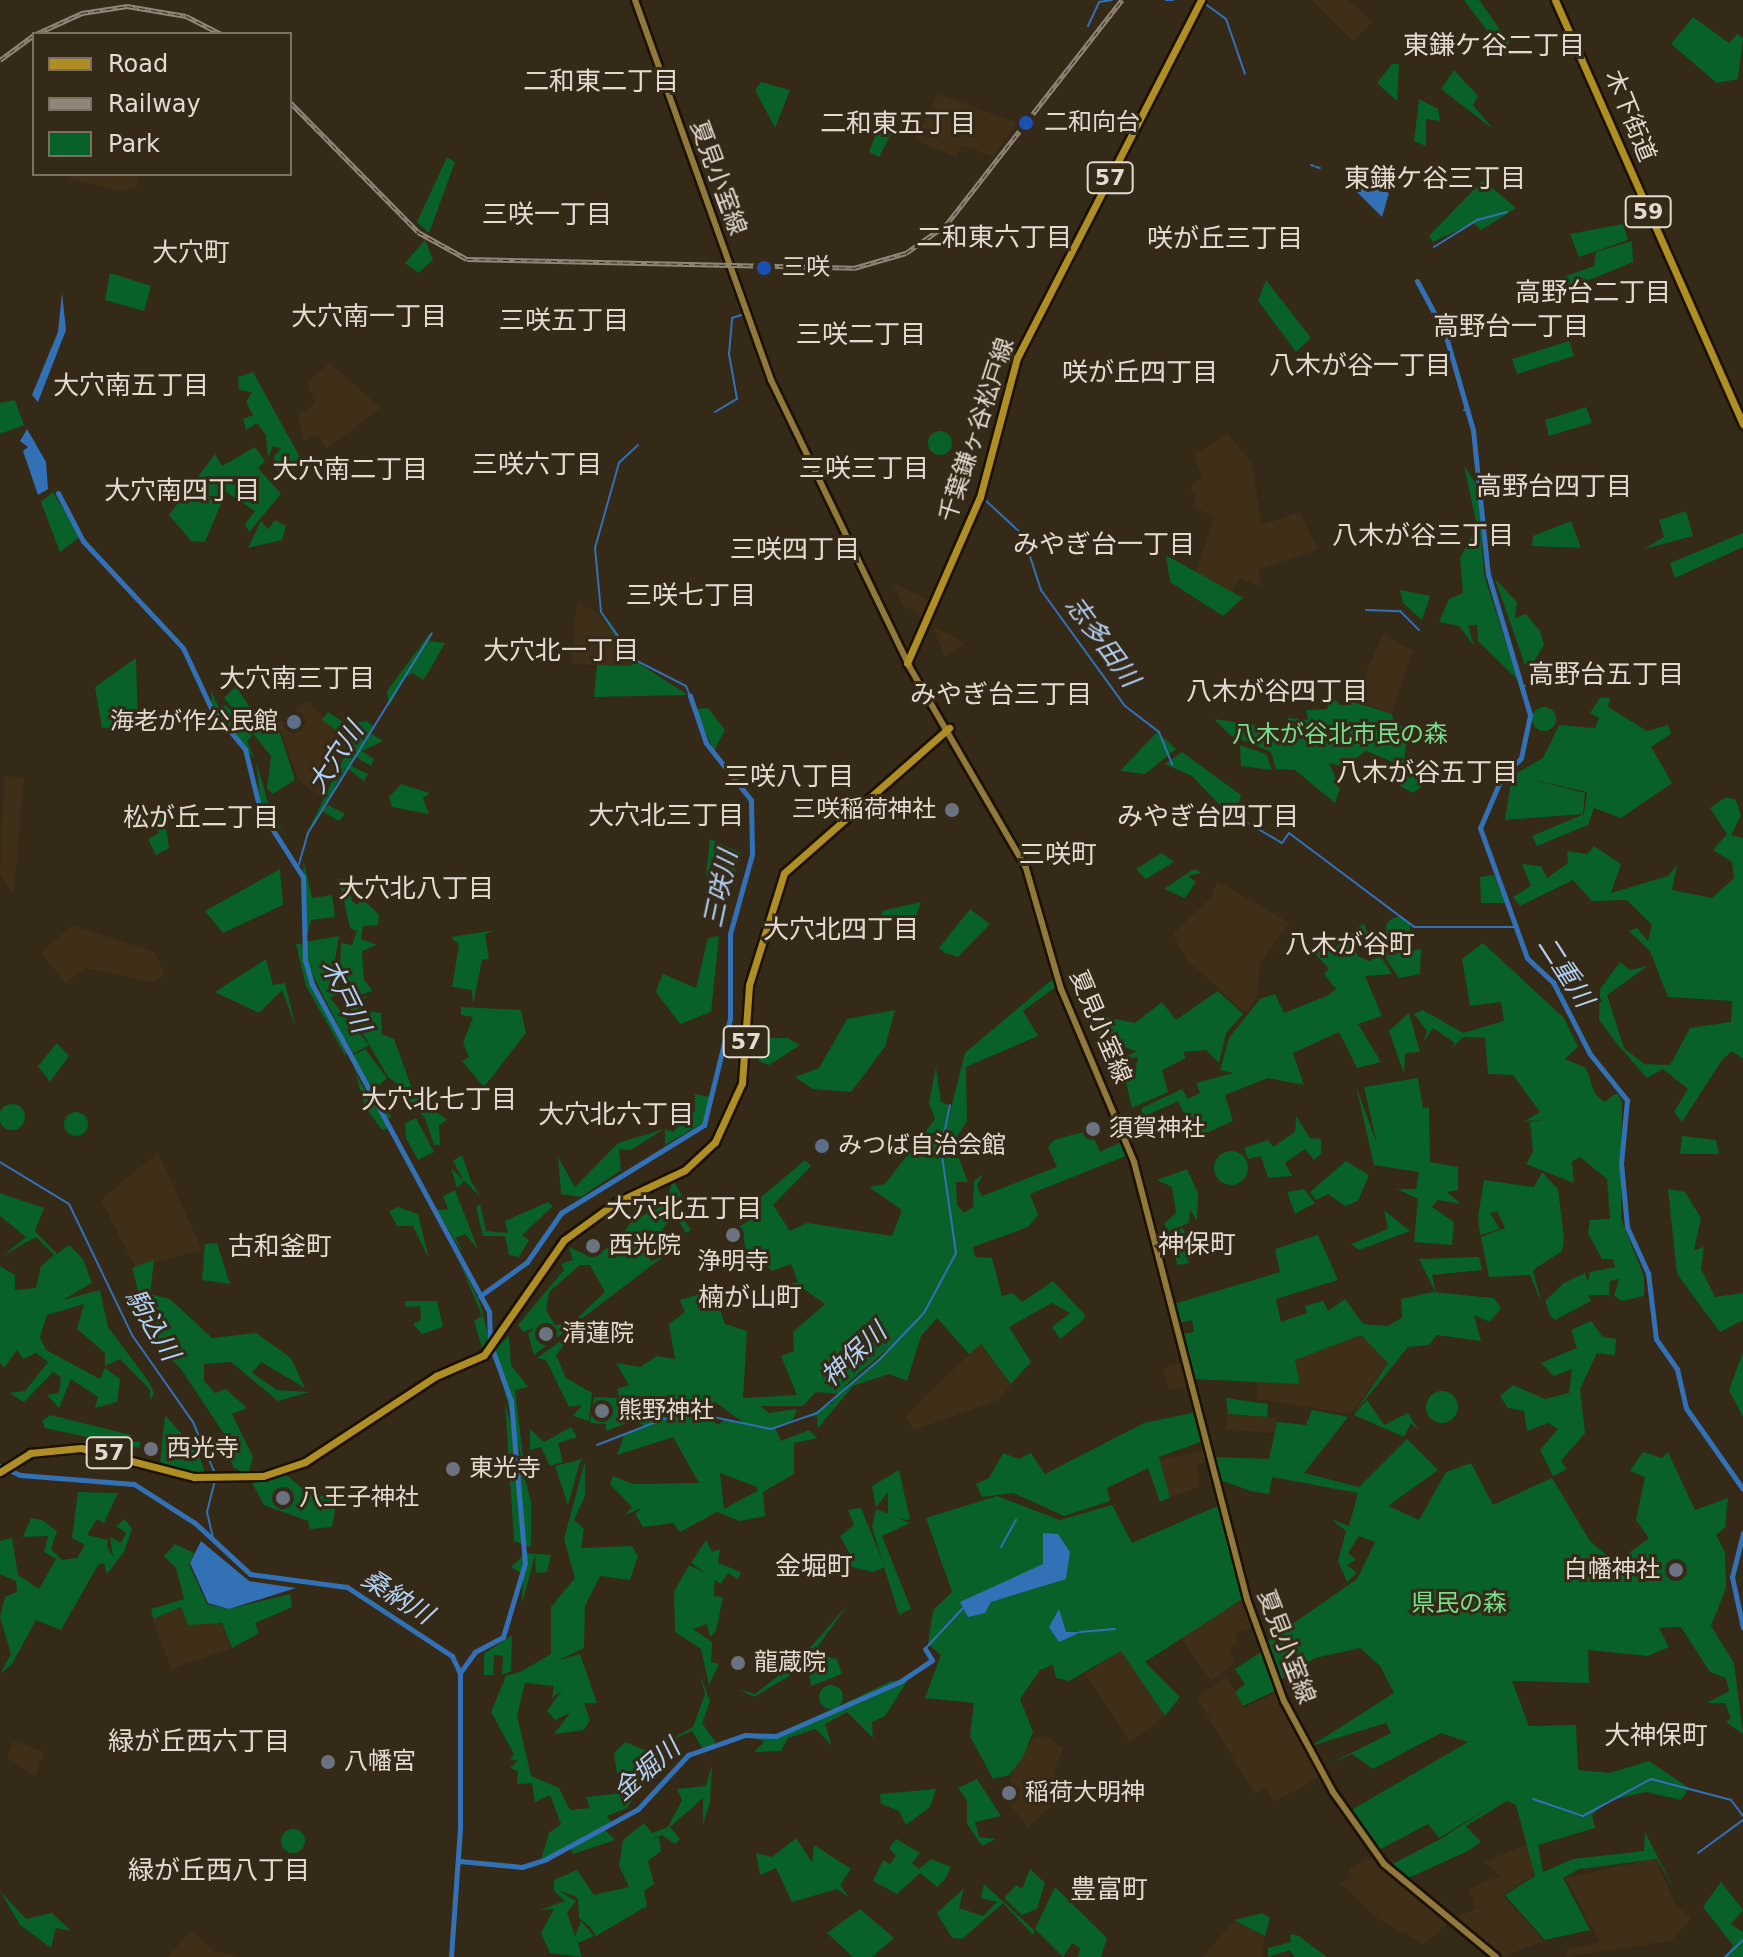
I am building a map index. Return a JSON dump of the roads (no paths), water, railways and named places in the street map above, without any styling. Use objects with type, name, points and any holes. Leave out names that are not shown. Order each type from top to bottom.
[{"type":"main road","name":"夏見小室線","points":[[635,0],[771,380],[907,663],[949,728],[1023,859],[1061,989],[1134,1162],[1247,1599],[1284,1701],[1333,1792],[1384,1864],[1496,1957]]},
{"type":"main road","name":"木下街道","points":[[1555,0],[1743,424]]},
{"type":"main road","name":"千葉鎌ヶ谷松戸線","points":[[907,663],[980,497],[1019,354],[1201,1]]},
{"type":"main road","name":"57","points":[[3,1470],[36,1452],[90,1449],[220,1480],[299,1466],[491,1347],[564,1240],[615,1203],[685,1170],[719,1137],[742,1083],[749,985],[782,877],[949,728]]},
{"type":"water","points":[[1358,181],[1389,193],[1382,217],[1355,190]]},
{"type":"water","points":[[62,293],[66,330],[38,402],[32,395],[58,332]]},
{"type":"water","points":[[27,429],[46,462],[48,489],[38,495],[23,451],[28,447],[20,441]]},
{"type":"water","points":[[1043,1533],[1058,1534],[1070,1552],[1066,1579],[991,1602],[985,1613],[968,1617],[960,1602],[1043,1564]]},
{"type":"water","points":[[201,1541],[249,1581],[296,1588],[229,1609],[208,1603],[190,1563]]},
{"type":"water","points":[[1059,1609],[1066,1632],[1081,1632],[1059,1642],[1049,1627]]},
{"type":"waterway","name":"二重川","points":[[1088,26],[1099,2],[1112,0]]},
{"type":"waterway","name":"二重川","points":[[1166,0],[1173,0]]},
{"type":"waterway","name":"二重川","points":[[1204,3],[1226,19],[1245,74]]},
{"type":"waterway","points":[[1316,167],[1320,168]]},
{"type":"waterway","points":[[1434,247],[1477,220],[1507,212]]},
{"type":"waterway","points":[[1417,281],[1446,335]]},
{"type":"waterway","name":"三咲川","points":[[715,412],[737,399],[729,354],[732,318],[744,314]]},
{"type":"waterway","name":"二重川","points":[[1447,340],[1473,430],[1488,574],[1530,715],[1521,758],[1501,779],[1480,828],[1527,958],[1553,982],[1590,1054],[1627,1100],[1621,1163],[1627,1227],[1648,1273],[1656,1339],[1677,1369],[1686,1408],[1743,1489]]},
{"type":"waterway","name":"三咲川","points":[[638,445],[619,463],[595,548],[601,612],[635,660],[686,686],[690,696]]},
{"type":"waterway","name":"木戸川","points":[[58,493],[83,541],[183,648],[211,708],[245,749],[260,810],[303,877],[305,960],[312,984],[489,1312],[490,1343],[511,1401],[525,1563],[503,1637],[475,1652],[460,1673]]},
{"type":"waterway","name":"志多田川","points":[[984,499],[1023,535],[1041,590],[1125,706],[1159,732],[1172,764]]},
{"type":"waterway","points":[[1366,610],[1400,611],[1419,630]]},
{"type":"waterway","name":"大穴川","points":[[299,864],[308,833],[432,633]]},
{"type":"waterway","name":"三咲川","points":[[480,1296],[527,1262],[561,1213],[704,1125],[730,1018],[730,934],[752,854],[751,800],[706,743],[690,696]]},
{"type":"waterway","name":"志多田川","points":[[1233,814],[1282,843],[1289,833],[1414,927],[1518,927]]},
{"type":"waterway","name":"神保川","points":[[597,1445],[684,1411],[771,1429],[817,1413],[880,1359],[924,1313],[956,1253],[941,1149],[950,1105]]},
{"type":"waterway","name":"駒込川","points":[[0,1162],[69,1204],[132,1335],[193,1422],[216,1476],[207,1512],[213,1539]]},
{"type":"waterway","name":"桑納川","points":[[0,1466],[20,1475],[134,1484],[195,1523],[250,1574],[347,1587],[452,1656],[460,1673],[460,1828],[451,1957]]},
{"type":"waterway","points":[[1001,1547],[1016,1520]]},
{"type":"waterway","name":"二重川","points":[[1743,1533],[1732,1577],[1743,1628]]},
{"type":"waterway","points":[[925,1649],[964,1607]]},
{"type":"waterway","points":[[1080,1632],[1115,1629]]},
{"type":"waterway","name":"金堀川","points":[[459,1861],[522,1867],[546,1859],[638,1809],[688,1755],[745,1735],[776,1736],[901,1681],[932,1660],[925,1649]]},
{"type":"waterway","points":[[1533,1799],[1583,1816],[1651,1779],[1731,1800],[1743,1816]]},
{"type":"waterway","points":[[1698,1853],[1743,1820]]},
{"type":"waterway","points":[[1725,1957],[1743,1940]]},
{"type":"railway","points":[[292,104],[418,232],[467,259],[854,268],[906,253],[946,225],[1122,0]]},
{"type":"railway","points":[[40,32],[82,13],[127,6],[186,16],[217,32]]},
{"type":"railway","points":[[0,60],[32,36]]},
{"type":"place","name":"二和向台","points":[[1026,123]]},
{"type":"place","name":"三咲","points":[[764,268]]},
{"type":"place","name":"海老が作公民館","points":[[294,722]]},
{"type":"place","name":"三咲稲荷神社","points":[[952,810]]},
{"type":"place","name":"須賀神社","points":[[1093,1129]]},
{"type":"place","name":"みつば自治会館","points":[[822,1146]]},
{"type":"place","name":"浄明寺","points":[[733,1235]]},
{"type":"place","name":"西光院","points":[[593,1246]]},
{"type":"place","name":"清蓮院","points":[[546,1334]]},
{"type":"place","name":"熊野神社","points":[[602,1411]]},
{"type":"place","name":"西光寺","points":[[151,1449]]},
{"type":"place","name":"東光寺","points":[[453,1469]]},
{"type":"place","name":"八王子神社","points":[[283,1498]]},
{"type":"place","name":"白幡神社","points":[[1676,1570]]},
{"type":"place","name":"龍蔵院","points":[[738,1663]]},
{"type":"place","name":"八幡宮","points":[[328,1762]]},
{"type":"place","name":"稲荷大明神","points":[[1009,1793]]},
{"type":"district","name":"東鎌ケ谷二丁目","points":[[1494,46]]},
{"type":"district","name":"二和東二丁目","points":[[601,82]]},
{"type":"district","name":"二和東五丁目","points":[[898,124]]},
{"type":"district","name":"東鎌ケ谷三丁目","points":[[1435,179]]},
{"type":"district","name":"三咲一丁目","points":[[547,215]]},
{"type":"district","name":"二和東六丁目","points":[[994,238]]},
{"type":"district","name":"咲が丘三丁目","points":[[1225,239]]},
{"type":"district","name":"大穴町","points":[[191,253]]},
{"type":"district","name":"高野台二丁目","points":[[1593,293]]},
{"type":"district","name":"大穴南一丁目","points":[[369,317]]},
{"type":"district","name":"三咲五丁目","points":[[564,321]]},
{"type":"district","name":"高野台一丁目","points":[[1511,327]]},
{"type":"district","name":"三咲二丁目","points":[[861,335]]},
{"type":"district","name":"八木が谷一丁目","points":[[1360,366]]},
{"type":"district","name":"咲が丘四丁目","points":[[1140,373]]},
{"type":"district","name":"大穴南五丁目","points":[[131,386]]},
{"type":"district","name":"三咲六丁目","points":[[537,465]]},
{"type":"district","name":"三咲三丁目","points":[[864,469]]},
{"type":"district","name":"大穴南二丁目","points":[[350,470]]},
{"type":"district","name":"高野台四丁目","points":[[1554,487]]},
{"type":"district","name":"大穴南四丁目","points":[[182,491]]},
{"type":"district","name":"八木が谷三丁目","points":[[1423,536]]},
{"type":"district","name":"みやぎ台一丁目","points":[[1104,545]]},
{"type":"district","name":"三咲四丁目","points":[[795,550]]},
{"type":"district","name":"三咲七丁目","points":[[691,596]]},
{"type":"district","name":"大穴北一丁目","points":[[561,651]]},
{"type":"district","name":"高野台五丁目","points":[[1606,675]]},
{"type":"district","name":"大穴南三丁目","points":[[297,679]]},
{"type":"district","name":"八木が谷四丁目","points":[[1277,692]]},
{"type":"district","name":"みやぎ台三丁目","points":[[1001,695]]},
{"type":"district","name":"八木が谷五丁目","points":[[1427,773]]},
{"type":"district","name":"三咲八丁目","points":[[789,777]]},
{"type":"district","name":"大穴北三丁目","points":[[666,816]]},
{"type":"district","name":"みやぎ台四丁目","points":[[1208,817]]},
{"type":"district","name":"松が丘二丁目","points":[[201,818]]},
{"type":"district","name":"三咲町","points":[[1058,855]]},
{"type":"district","name":"大穴北八丁目","points":[[416,889]]},
{"type":"district","name":"大穴北四丁目","points":[[841,930]]},
{"type":"district","name":"八木が谷町","points":[[1350,945]]},
{"type":"district","name":"大穴北七丁目","points":[[439,1100]]},
{"type":"district","name":"大穴北六丁目","points":[[616,1115]]},
{"type":"district","name":"大穴北五丁目","points":[[684,1209]]},
{"type":"district","name":"神保町","points":[[1197,1245]]},
{"type":"district","name":"古和釜町","points":[[280,1247]]},
{"type":"district","name":"楠が山町","points":[[750,1298]]},
{"type":"district","name":"金堀町","points":[[814,1567]]},
{"type":"district","name":"大神保町","points":[[1656,1736]]},
{"type":"district","name":"緑が丘西六丁目","points":[[199,1742]]},
{"type":"district","name":"緑が丘西八丁目","points":[[219,1871]]},
{"type":"district","name":"豊富町","points":[[1109,1890]]},
{"type":"park label","name":"八木が谷北市民の森","points":[[1340,735]]},
{"type":"park label","name":"県民の森","points":[[1459,1604]]}]
